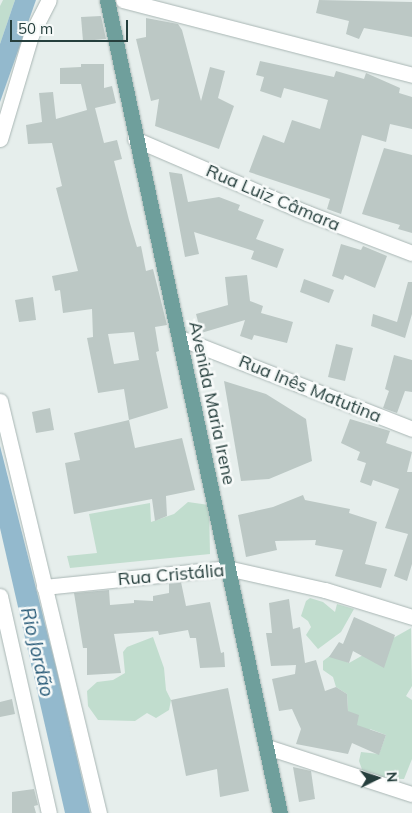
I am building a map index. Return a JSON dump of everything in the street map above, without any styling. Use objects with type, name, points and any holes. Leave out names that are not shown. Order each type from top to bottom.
[{"type":"main road","name":"Avenida Maria Irene","points":[[107,0],[134,139],[180,338],[280,813]]},
{"type":"street","points":[[0,139],[31,35],[49,0]]},
{"type":"street","points":[[123,0],[412,75]]},
{"type":"street","name":"Rua Luiz Câmara","points":[[134,139],[307,213],[412,253]]},
{"type":"street","name":"Rua Inês Matutina","points":[[180,338],[412,429]]},
{"type":"street","points":[[0,401],[98,813]]},
{"type":"street","name":"Rua Cristália","points":[[44,587],[227,568],[325,590],[412,617]]},
{"type":"street","points":[[0,596],[50,813]]},
{"type":"street","points":[[267,747],[412,794]]},
{"type":"green space","points":[[3,0],[15,0],[0,44],[0,6]]},
{"type":"green space","points":[[188,502],[209,505],[210,554],[70,568],[67,556],[97,553],[89,514],[150,503],[151,522],[174,514]]},
{"type":"green space","points":[[310,598],[323,602],[335,612],[337,604],[354,609],[341,632],[318,649],[306,635],[311,627],[308,621],[301,616],[306,601]]},
{"type":"green space","points":[[411,628],[412,686],[406,696],[412,700],[412,759],[404,779],[365,778],[359,761],[361,752],[379,754],[386,735],[370,729],[362,747],[348,711],[347,694],[336,687],[333,677],[323,670],[323,661],[331,655],[349,663]]},
{"type":"green space","points":[[153,637],[164,668],[166,690],[171,700],[169,710],[156,718],[147,713],[135,721],[98,720],[88,706],[87,691],[97,682],[113,680],[125,673],[123,652],[127,647]]},
{"type":"water","points":[[15,0],[36,0],[0,102],[0,44]]},
{"type":"water","name":"Rio Jordão","points":[[0,446],[57,671],[90,813],[65,813],[0,528]]},
{"type":"building","points":[[319,0],[412,2],[412,37],[364,28],[359,39],[346,34],[349,21],[316,13]]},
{"type":"building","points":[[101,16],[106,39],[83,41],[81,17]]},
{"type":"building","points":[[146,18],[178,24],[182,30],[201,101],[210,67],[225,71],[218,98],[234,106],[219,149],[155,126],[159,99],[151,101],[136,39],[146,37]]},
{"type":"building","points":[[260,61],[334,77],[336,71],[364,79],[366,73],[400,88],[399,93],[412,97],[412,129],[390,124],[386,142],[362,135],[341,214],[327,209],[330,199],[249,172],[263,135],[284,143],[292,120],[320,129],[328,100],[284,88],[281,98],[260,91],[264,77],[256,75]]},
{"type":"building","points":[[81,64],[104,64],[104,88],[112,86],[116,103],[95,108],[104,143],[117,140],[122,159],[114,161],[129,220],[137,247],[141,246],[146,271],[153,269],[167,325],[155,327],[159,351],[156,352],[168,408],[129,420],[124,389],[98,393],[87,338],[93,337],[92,309],[63,313],[60,290],[55,291],[52,276],[78,271],[56,188],[62,186],[52,143],[28,144],[26,125],[42,122],[39,93],[53,92],[56,119],[87,110],[81,84],[60,84],[60,68],[81,67]],"holes":[[[134,332],[139,360],[114,364],[108,334]]]},
{"type":"building","points":[[384,148],[412,155],[412,233],[398,229],[400,225],[362,214]]},
{"type":"building","points":[[169,172],[182,174],[188,202],[219,197],[240,205],[238,210],[264,220],[256,239],[284,249],[277,268],[251,259],[254,251],[194,232],[199,254],[185,257]]},
{"type":"building","points":[[341,244],[361,250],[363,246],[387,256],[375,288],[345,275],[343,280],[332,276]]},
{"type":"building","points":[[247,275],[250,301],[263,306],[261,313],[293,322],[287,343],[254,335],[252,340],[240,336],[245,320],[201,333],[196,314],[228,305],[225,277]]},
{"type":"building","points":[[304,279],[334,290],[329,303],[300,292]]},
{"type":"building","points":[[408,282],[412,282],[412,314],[405,338],[371,326],[373,314],[397,322]]},
{"type":"building","points":[[33,297],[36,320],[19,322],[15,300]]},
{"type":"building","points":[[336,344],[353,348],[345,381],[328,377]]},
{"type":"building","points":[[394,355],[412,360],[412,392],[405,391],[397,413],[383,408],[389,391],[385,389]]},
{"type":"building","points":[[224,381],[266,394],[306,419],[312,461],[269,479],[241,481]]},
{"type":"building","points":[[50,408],[54,430],[36,433],[32,412]]},
{"type":"building","points":[[350,419],[390,431],[386,443],[412,452],[407,472],[412,472],[412,564],[407,581],[394,576],[408,534],[385,528],[399,489],[373,480],[371,486],[360,482],[366,463],[357,460],[360,452],[341,443]]},
{"type":"building","points":[[129,420],[135,448],[182,438],[195,490],[166,496],[167,516],[155,521],[152,499],[74,514],[65,463],[80,460],[74,433]]},
{"type":"building","points":[[303,495],[305,500],[350,509],[349,513],[377,522],[365,564],[387,569],[381,588],[335,576],[343,550],[315,545],[316,540],[275,541],[277,550],[246,557],[238,515],[273,507]]},
{"type":"building","points":[[181,582],[186,606],[210,602],[221,653],[224,652],[225,667],[200,668],[196,638],[190,638],[188,630],[159,635],[158,631],[114,634],[121,673],[87,675],[87,648],[83,648],[74,593],[109,590],[110,605],[134,603],[134,600],[153,601],[153,596],[169,593],[169,583]]},
{"type":"building","points":[[289,599],[293,629],[300,627],[305,663],[316,660],[325,691],[336,687],[347,694],[348,711],[359,715],[357,725],[386,735],[379,755],[352,743],[348,754],[296,744],[301,729],[292,709],[279,711],[272,679],[295,674],[296,665],[271,666],[266,633],[272,633],[269,603]]},
{"type":"building","points":[[354,617],[395,635],[384,668],[353,651],[349,663],[329,657],[339,642],[343,644]]},
{"type":"building","points":[[228,688],[249,791],[220,797],[217,769],[186,776],[171,700]]},
{"type":"building","points":[[12,699],[15,714],[0,717],[0,702]]},
{"type":"building","points":[[293,767],[311,771],[315,799],[299,802]]},
{"type":"building","points":[[34,789],[38,805],[34,806],[36,813],[12,813],[12,792]]}]
